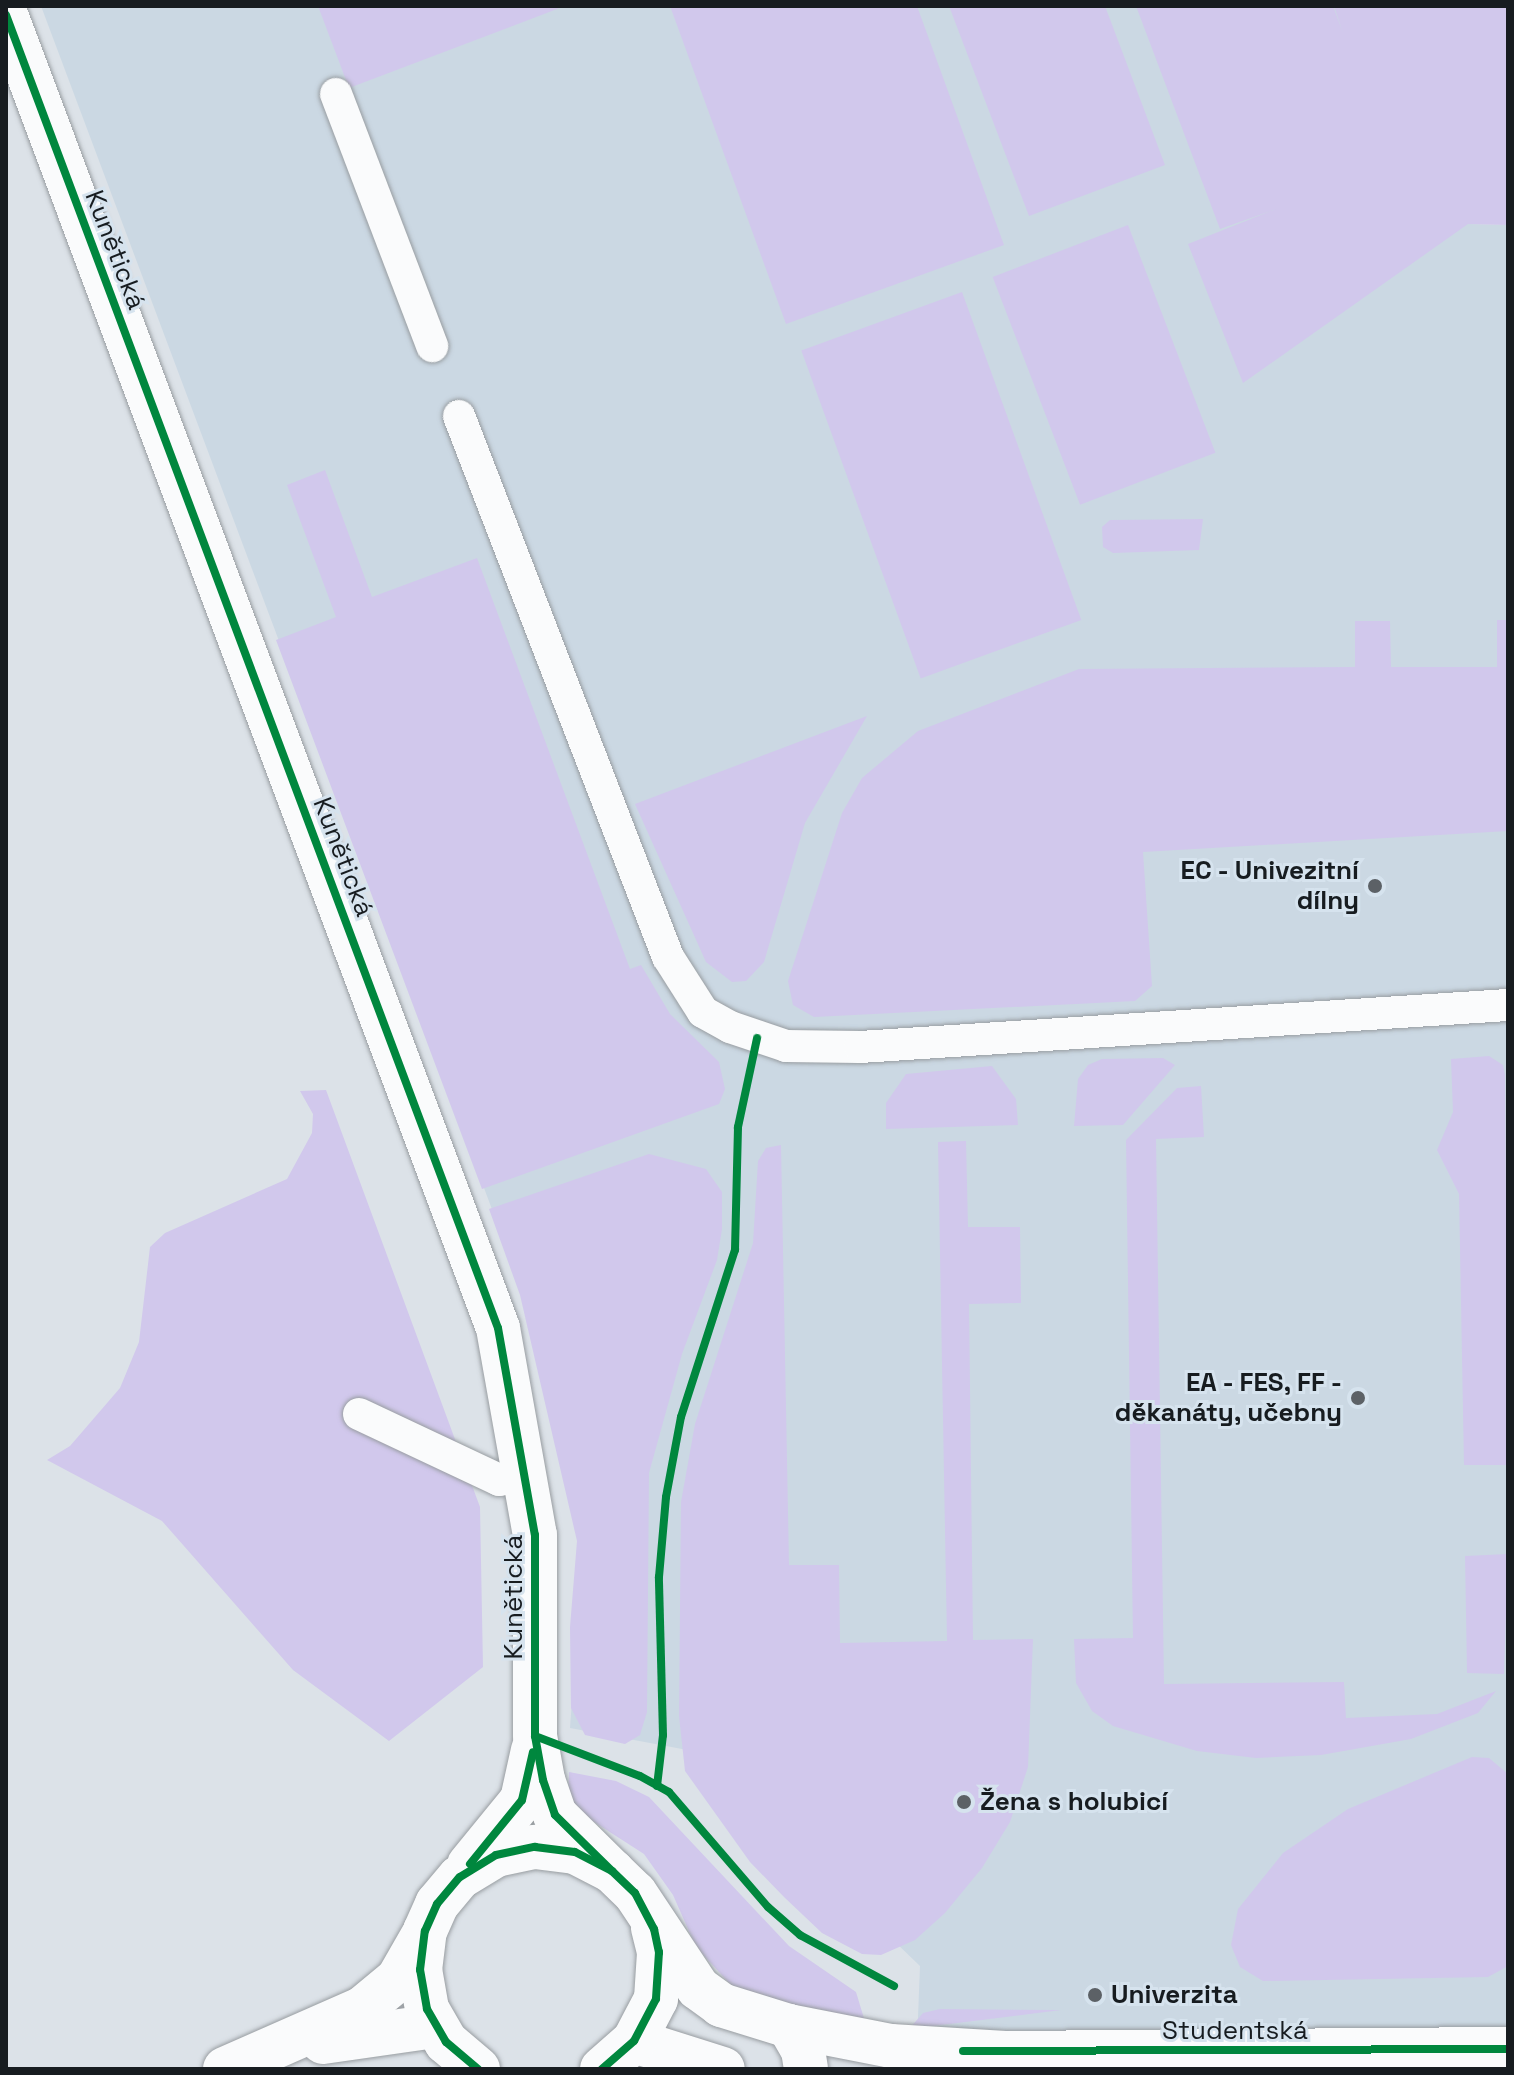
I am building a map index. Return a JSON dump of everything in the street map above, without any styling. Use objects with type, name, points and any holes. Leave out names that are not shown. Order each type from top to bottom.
[{"type":"street","name":"Kunětická","points":[[6,15],[498,1328],[528,1476],[535,1535],[535,1736],[522,1800],[446,1891]]},
{"type":"street","name":"Kunětická","points":[[535,1736],[555,1815],[644,1907]]},
{"type":"street","points":[[225,2069],[278,2050],[379,1998],[406,1968],[446,1891],[477,1864],[515,1849],[575,1852],[612,1871]]},
{"type":"street","points":[[644,1907],[659,1952],[660,1975],[656,1999],[615,2061],[723,2069]]},
{"type":"street","name":"Studentská","points":[[644,1907],[698,1988],[721,2005],[789,2026],[891,2046],[1005,2053],[1508,2049]]},
{"type":"street","points":[[278,2050],[454,2052],[421,1989],[425,1931]]},
{"type":"street","points":[[789,2026],[803,2050],[806,2069]]},
{"type":"lane","points":[[336,94],[432,346]]},
{"type":"lane","points":[[459,416],[668,957],[703,1012],[730,1027],[786,1046],[860,1047],[1508,1005]]},
{"type":"lane","points":[[359,1414],[499,1480],[528,1476]]},
{"type":"shaded area","points":[[41,6],[1427,6],[1469,224],[1508,225],[1508,2069],[916,2069],[920,1966],[698,1752],[570,1728],[583,1547],[532,1316]]},
{"type":"shaded area","points":[[318,6],[565,6],[349,88]]},
{"type":"shaded area","points":[[670,6],[917,6],[1004,245],[786,324]]},
{"type":"shaded area","points":[[949,6],[1105,6],[1165,165],[1029,216]]},
{"type":"shaded area","points":[[1136,6],[1333,6],[1343,33],[1334,6],[1508,6],[1508,225],[1468,224],[1243,383],[1188,244],[1276,209],[1220,229]]},
{"type":"shaded area","points":[[1128,225],[1215,453],[1080,505],[993,277]]},
{"type":"shaded area","points":[[962,292],[1081,620],[921,678],[801,350]]},
{"type":"shaded area","points":[[325,470],[372,597],[477,558],[630,969],[641,965],[670,1014],[719,1062],[725,1089],[719,1104],[482,1189],[276,640],[336,617],[287,485]]},
{"type":"shaded area","points":[[1203,519],[1199,550],[1113,553],[1103,547],[1102,527],[1110,520]]},
{"type":"shaded area","points":[[1497,620],[1508,620],[1508,831],[1143,852],[1152,986],[1135,1001],[814,1017],[793,1005],[788,981],[842,813],[862,778],[918,731],[1079,669],[1355,667],[1355,621],[1390,621],[1391,667],[1497,667]]},
{"type":"shaded area","points":[[867,716],[805,823],[764,962],[746,981],[732,982],[706,962],[635,804]]},
{"type":"shaded area","points":[[1489,1056],[1503,1065],[1505,1075],[1508,1465],[1464,1465],[1459,1194],[1437,1150],[1453,1112],[1451,1059]]},
{"type":"shaded area","points":[[1163,1058],[1175,1065],[1123,1125],[1074,1126],[1078,1079],[1088,1065],[1102,1059]]},
{"type":"shaded area","points":[[992,1066],[1016,1099],[1018,1125],[886,1129],[886,1103],[906,1074]]},
{"type":"shaded area","points":[[1201,1086],[1204,1137],[1156,1139],[1164,1684],[1344,1682],[1346,1718],[1437,1714],[1496,1691],[1478,1713],[1411,1739],[1321,1755],[1256,1758],[1197,1751],[1113,1726],[1092,1711],[1076,1683],[1074,1639],[1133,1638],[1126,1140],[1177,1088]]},
{"type":"shaded area","points":[[326,1090],[480,1507],[483,1667],[389,1741],[293,1670],[162,1521],[47,1460],[70,1446],[120,1388],[139,1342],[150,1247],[165,1233],[287,1179],[312,1133],[313,1114],[300,1091]]},
{"type":"shaded area","points":[[966,1141],[968,1227],[1020,1227],[1021,1303],[969,1304],[973,1640],[1033,1639],[1028,1767],[1010,1822],[982,1868],[945,1913],[915,1940],[881,1955],[862,1954],[822,1933],[750,1862],[685,1771],[679,1716],[681,1502],[695,1424],[753,1243],[758,1161],[766,1148],[781,1145],[789,1565],[839,1565],[840,1643],[947,1641],[938,1142]]},
{"type":"shaded area","points":[[649,1154],[706,1169],[722,1192],[722,1229],[717,1260],[682,1354],[649,1473],[647,1712],[640,1735],[625,1744],[585,1735],[571,1708],[570,1627],[577,1541],[520,1295],[489,1209]]},
{"type":"shaded area","points":[[1508,1554],[1504,1674],[1467,1673],[1465,1556]]},
{"type":"shaded area","points":[[1472,1757],[1489,1758],[1508,1774],[1508,1966],[1488,1977],[1263,1981],[1240,1967],[1231,1945],[1238,1909],[1283,1853],[1348,1809]]},
{"type":"shaded area","points":[[569,1772],[616,1781],[649,1797],[789,1946],[856,1992],[866,2025],[750,1995],[730,1984],[696,1947],[673,1895],[644,1854],[588,1818],[568,1797]]},
{"type":"shaded area","points":[[940,2009],[1061,2010],[909,2029],[923,2013]]},
{"type":"cycle path","points":[[6,15],[498,1328],[535,1535],[535,1736],[543,1780],[555,1815],[612,1871]]},
{"type":"cycle path","points":[[657,1786],[663,1735],[659,1577],[666,1497],[681,1417],[735,1250],[738,1127],[757,1038]]},
{"type":"cycle path","points":[[535,1736],[640,1776],[669,1792],[768,1907],[800,1935],[894,1986]]},
{"type":"cycle path","points":[[470,1864],[522,1800],[533,1752]]},
{"type":"cycle path","points":[[478,2069],[446,2042],[427,2009],[420,1970],[425,1931],[437,1904],[460,1877],[496,1855],[535,1847],[575,1852],[612,1871],[635,1893],[654,1929],[659,1952],[656,1999],[634,2041],[602,2069]]},
{"type":"cycle path","points":[[963,2051],[1508,2049]]},
{"type":"place","name":"EC - Univezitní dílny","points":[[1375,886]]},
{"type":"place","name":"EA - FES, FF - děkanáty, učebny","points":[[1358,1398]]},
{"type":"place","name":"Žena s holubicí","points":[[964,1802]]},
{"type":"place","name":"Univerzita","points":[[1095,1995]]}]
